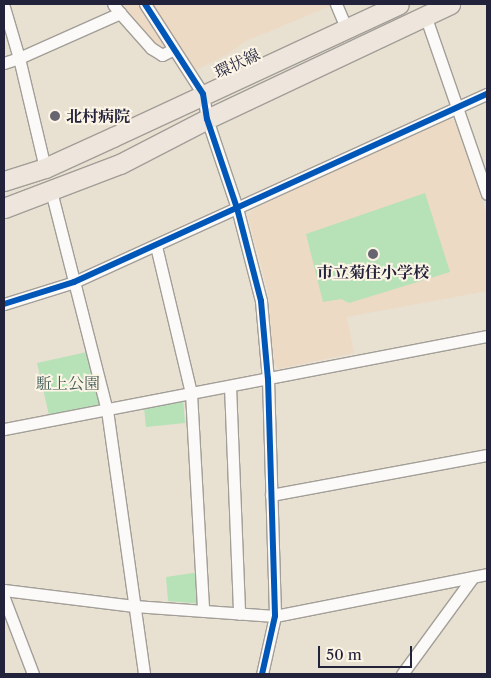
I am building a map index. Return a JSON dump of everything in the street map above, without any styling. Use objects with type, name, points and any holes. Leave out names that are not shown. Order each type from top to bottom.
[{"type":"main road","name":"環状線","points":[[4,181],[45,168],[398,4]]},
{"type":"main road","points":[[4,208],[52,192],[120,164],[207,119],[450,4]]},
{"type":"street","points":[[145,4],[172,50],[203,94],[207,119],[237,208],[261,302],[268,379],[275,616],[262,674]]},
{"type":"street","points":[[336,4],[346,28]]},
{"type":"street","points":[[4,7],[45,168]]},
{"type":"street","points":[[4,63],[18,58],[117,8],[151,48],[162,55],[172,50]]},
{"type":"street","points":[[425,15],[487,194]]},
{"type":"street","points":[[4,304],[74,282],[487,94]]},
{"type":"street","points":[[52,192],[108,410],[144,674]]},
{"type":"street","points":[[156,246],[191,393],[203,611]]},
{"type":"street","points":[[4,429],[487,336]]},
{"type":"street","points":[[230,386],[239,614]]},
{"type":"street","points":[[272,495],[487,455]]},
{"type":"street","points":[[4,590],[134,606],[275,616],[487,574]]},
{"type":"street","points":[[402,674],[473,577]]},
{"type":"street","points":[[4,598],[33,674]]},
{"type":"shaded area","points":[[121,4],[335,4],[246,41],[226,55],[196,70],[156,46]]},
{"type":"shaded area","name":"市立菊住小学校","points":[[446,118],[455,121],[487,215],[487,291],[347,317],[354,353],[278,369],[274,361],[268,291],[248,217],[252,210]]},
{"type":"green space","points":[[425,193],[450,272],[349,303],[341,299],[323,302],[306,234]]},
{"type":"green space","name":"駈上公園","points":[[87,352],[101,406],[49,415],[37,363]]},
{"type":"green space","points":[[183,398],[185,423],[146,427],[144,407]]},
{"type":"green space","points":[[200,572],[203,604],[168,601],[166,577]]},
{"type":"cycle path","points":[[145,4],[203,94],[207,119],[237,208],[261,301],[268,379],[275,616],[262,674]]},
{"type":"cycle path","points":[[4,304],[74,282],[487,94]]},
{"type":"place","name":"北村病院","points":[[55,116]]},
{"type":"place","name":"市立菊住小学校","points":[[373,254]]}]
